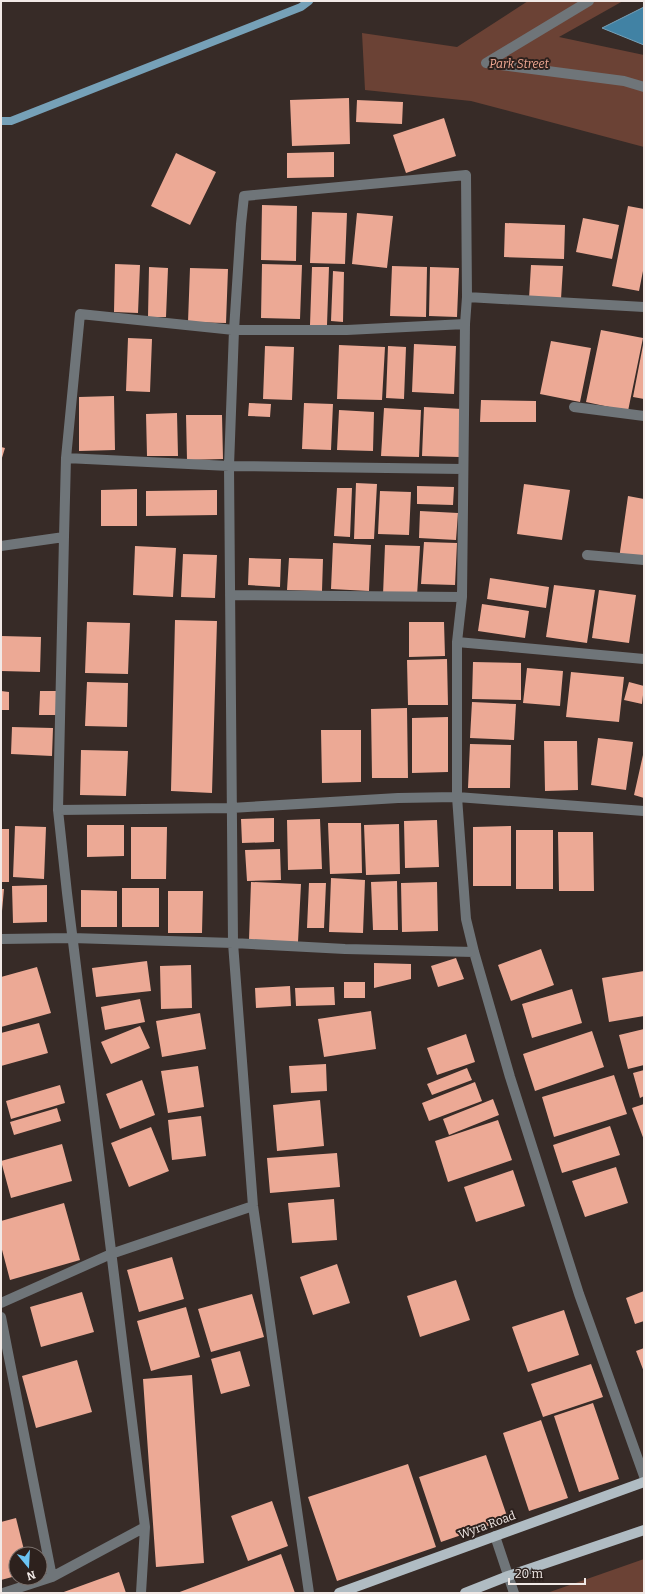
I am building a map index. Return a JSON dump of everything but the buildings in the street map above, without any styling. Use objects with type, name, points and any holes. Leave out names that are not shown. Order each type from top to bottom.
[{"type":"main road","name":"Wyra Road","points":[[339,1593],[644,1482]]},
{"type":"main road","points":[[465,1593],[508,1576],[644,1530]]},
{"type":"street","points":[[589,1],[486,63],[624,81],[644,87]]},
{"type":"street","points":[[308,1593],[252,1206],[233,943],[229,466],[234,330],[240,224],[244,196],[466,175],[467,297],[465,324],[462,597],[457,642],[458,797],[466,919],[510,1077],[579,1294],[644,1476]]},
{"type":"street","points":[[467,297],[644,307]]},
{"type":"street","points":[[142,1593],[145,1527],[72,938],[58,810],[66,458],[80,314],[234,330],[347,330],[465,324]]},
{"type":"street","points":[[574,407],[644,416]]},
{"type":"street","points":[[66,458],[229,466],[463,469]]},
{"type":"street","points":[[1,546],[64,537]]},
{"type":"street","points":[[586,555],[644,560]]},
{"type":"street","points":[[230,595],[462,597]]},
{"type":"street","points":[[457,642],[644,659]]},
{"type":"street","points":[[58,810],[231,808],[398,798],[458,797],[644,811]]},
{"type":"street","points":[[1,939],[72,938],[233,943],[345,949],[474,952]]},
{"type":"street","points":[[1,1303],[111,1254],[252,1206]]},
{"type":"street","points":[[1,1317],[52,1577]]},
{"type":"street","points":[[3,1593],[52,1577],[145,1527]]},
{"type":"street","points":[[495,1536],[514,1593]]},
{"type":"green space","name":"Park Street","points":[[528,1],[623,1],[559,37],[644,55],[644,147],[471,101],[365,90],[362,33],[457,47]]},
{"type":"green space","points":[[644,1559],[644,1593],[547,1593]]},
{"type":"water","points":[[644,7],[644,45],[602,28]]},
{"type":"waterway","points":[[1,121],[11,121],[301,7],[309,1]]}]
